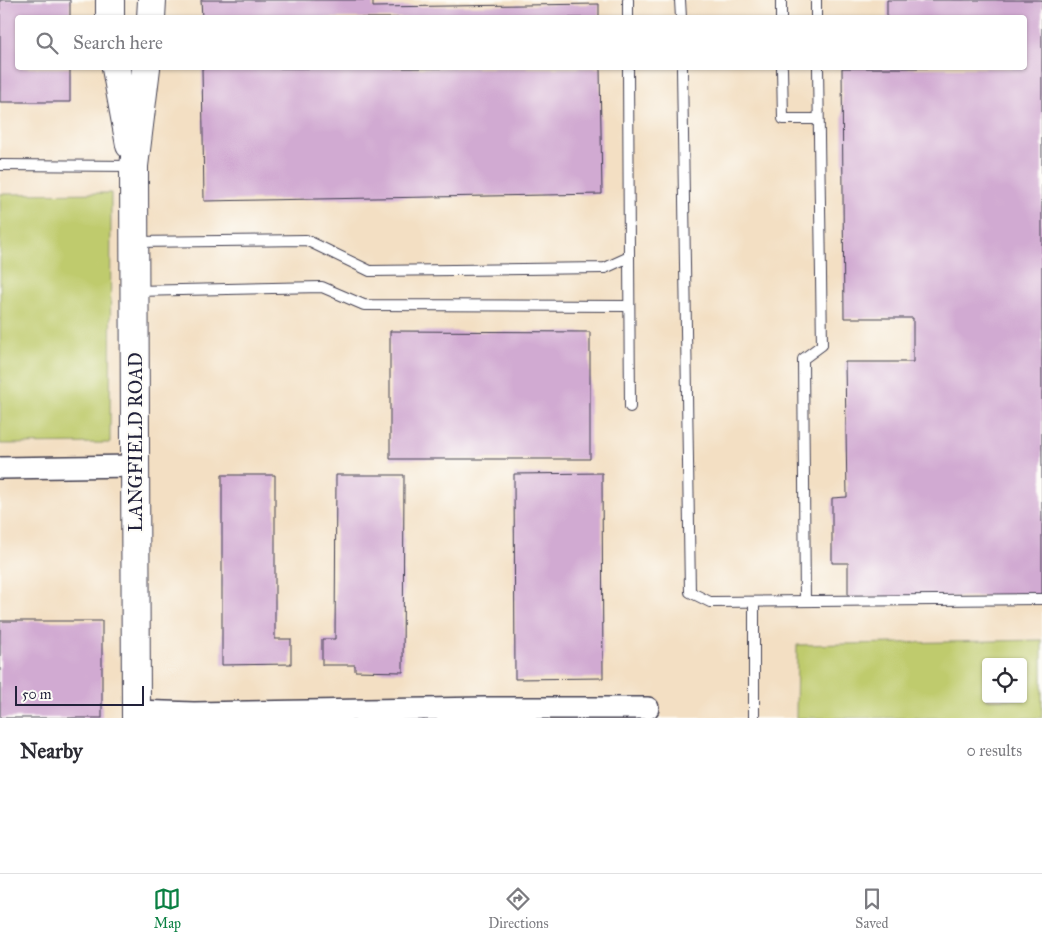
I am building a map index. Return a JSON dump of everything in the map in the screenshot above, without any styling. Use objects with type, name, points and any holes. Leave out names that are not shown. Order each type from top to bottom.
[{"type":"street","points":[[110,0],[110,15]]},
{"type":"street","points":[[151,15],[152,0]]},
{"type":"street","name":"LANGFIELD ROAD","points":[[116,70],[134,166]]},
{"type":"street","name":"LANGFIELD ROAD","points":[[136,715],[134,166],[146,70]]},
{"type":"street","points":[[0,468],[135,466]]},
{"type":"street","points":[[136,715],[460,709],[642,711]]},
{"type":"lane","points":[[628,0],[628,15]]},
{"type":"lane","points":[[680,0],[681,15]]},
{"type":"lane","points":[[780,0],[781,15]]},
{"type":"lane","points":[[816,0],[816,15]]},
{"type":"lane","points":[[628,70],[630,407]]},
{"type":"lane","points":[[682,70],[690,592],[710,602],[1042,598]]},
{"type":"lane","points":[[782,70],[783,119],[818,119]]},
{"type":"lane","points":[[805,601],[803,359],[822,345],[818,70]]},
{"type":"lane","points":[[0,165],[134,166]]},
{"type":"lane","points":[[134,242],[306,240],[370,271],[604,268],[629,257]]},
{"type":"lane","points":[[134,291],[322,287],[364,305],[630,306]]},
{"type":"lane","points":[[754,602],[754,718]]},
{"type":"green space","points":[[111,193],[110,443],[0,444],[0,194]]},
{"type":"green space","points":[[1042,640],[1042,718],[796,718],[797,645]]},
{"type":"building","points":[[0,0],[70,0],[70,15],[15,15],[15,70],[70,70],[70,102],[0,102]]},
{"type":"building","points":[[201,0],[373,0],[373,7],[599,4],[599,15],[202,15]]},
{"type":"building","points":[[887,0],[1042,0],[1042,596],[848,598],[848,563],[832,563],[832,498],[847,497],[845,362],[913,362],[913,318],[844,318],[842,70],[1027,70],[1027,15],[887,15]]},
{"type":"building","points":[[202,70],[600,70],[602,194],[204,201]]},
{"type":"building","points":[[390,331],[590,332],[590,459],[390,459]]},
{"type":"building","points":[[602,473],[603,678],[515,679],[514,474]]},
{"type":"building","points":[[222,475],[275,475],[275,639],[291,639],[291,664],[222,665]]},
{"type":"building","points":[[336,475],[404,475],[403,672],[355,671],[355,665],[322,665],[322,639],[335,639]]},
{"type":"building","points":[[0,621],[102,621],[102,718],[0,718]]}]
